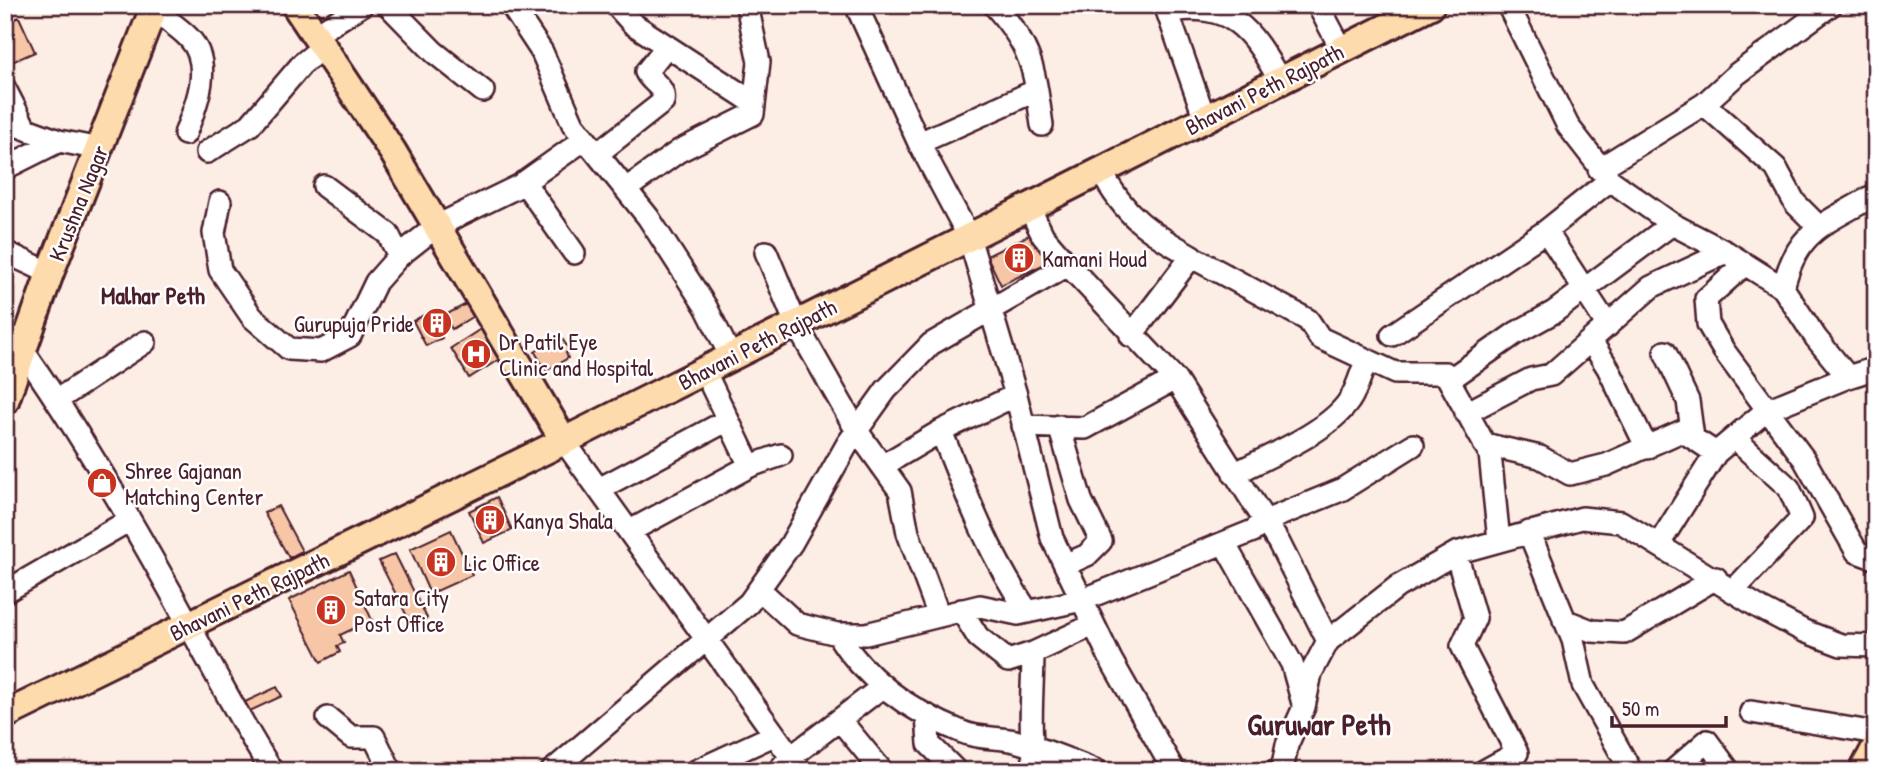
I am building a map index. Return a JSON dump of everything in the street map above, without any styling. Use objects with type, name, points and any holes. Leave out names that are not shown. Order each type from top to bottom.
[{"type":"main road","points":[[295,5],[393,152],[564,441]]},
{"type":"main road","name":"Bhavani Peth Rajpath","points":[[5,715],[564,441],[1431,5]]},
{"type":"main road","name":"Krushna Nagar","points":[[6,395],[19,343],[100,149],[154,8]]},
{"type":"main road","points":[[1863,771],[1876,747]]},
{"type":"street","points":[[207,152],[250,125],[319,41],[362,5]]},
{"type":"street","points":[[388,5],[433,52],[483,91]]},
{"type":"street","points":[[511,5],[542,52],[573,124],[648,217],[706,307],[731,357]]},
{"type":"street","points":[[616,5],[633,24],[754,103]]},
{"type":"street","points":[[626,189],[679,150],[753,114],[759,62],[747,5]]},
{"type":"street","points":[[856,5],[919,143],[969,237],[1016,395],[1052,538],[1093,625],[1174,771]]},
{"type":"street","points":[[994,5],[1012,26],[1033,63],[1042,125]]},
{"type":"street","points":[[1318,5],[1342,50]]},
{"type":"street","points":[[1508,5],[1568,125],[1605,174],[1672,224],[1726,251],[1783,288],[1816,338],[1849,376]]},
{"type":"street","points":[[1392,335],[1546,231],[1605,174],[1704,104],[1737,74],[1831,5]]},
{"type":"street","points":[[154,8],[191,39],[201,63],[200,94],[185,134]]},
{"type":"street","points":[[1205,119],[1166,8],[1212,9],[1229,16],[1266,56],[1280,81]]},
{"type":"street","points":[[220,202],[214,233],[220,270],[252,317],[289,349],[321,351],[350,336],[376,282],[399,256],[437,226],[591,146],[663,102],[664,94],[646,72],[667,46]]},
{"type":"street","points":[[5,89],[15,124],[59,141],[100,149]]},
{"type":"street","points":[[919,143],[1037,90]]},
{"type":"street","points":[[1704,104],[1776,168],[1795,202],[1819,227]]},
{"type":"street","points":[[5,168],[59,141]]},
{"type":"street","points":[[1101,171],[1113,194],[1145,230],[1308,320],[1320,338],[1395,373],[1445,373],[1490,454],[1499,541]]},
{"type":"street","points":[[524,182],[575,253]]},
{"type":"street","points":[[324,186],[388,234],[399,256]]},
{"type":"street","points":[[1783,288],[1790,259],[1811,232],[1876,194]]},
{"type":"street","points":[[1029,207],[1043,236],[1131,336],[1175,379],[1265,521],[1328,641]]},
{"type":"street","points":[[1449,380],[1516,333],[1554,312],[1672,224]]},
{"type":"street","points":[[1546,231],[1608,326]]},
{"type":"street","points":[[1466,413],[1531,379],[1551,375],[1651,287],[1726,251]]},
{"type":"street","points":[[5,252],[50,273]]},
{"type":"street","points":[[766,252],[796,324],[856,431],[900,491],[908,533],[939,615]]},
{"type":"street","points":[[1131,336],[1192,257]]},
{"type":"street","points":[[1745,264],[1706,299],[1708,324],[1804,459],[1857,552],[1876,559]]},
{"type":"street","points":[[554,770],[749,603],[791,544],[856,431],[886,390],[931,344],[1068,265]]},
{"type":"street","points":[[1591,341],[1608,368],[1647,448]]},
{"type":"street","points":[[57,400],[145,342]]},
{"type":"street","points":[[19,343],[130,520],[234,711],[269,769]]},
{"type":"street","points":[[1665,352],[1688,401],[1693,438]]},
{"type":"street","points":[[1234,474],[1317,429],[1339,414],[1350,400],[1366,360]]},
{"type":"street","points":[[1659,544],[1716,453],[1767,410],[1849,376],[1876,368]]},
{"type":"street","points":[[704,370],[750,466]]},
{"type":"street","points":[[1023,426],[1085,428],[1175,379]]},
{"type":"street","points":[[882,466],[941,431],[1016,395]]},
{"type":"street","points":[[599,489],[729,421]]},
{"type":"street","points":[[1059,426],[1081,499],[1101,541],[1087,555],[1065,565]]},
{"type":"street","points":[[941,431],[975,520],[1002,574],[1028,612]]},
{"type":"street","points":[[1484,444],[1539,457],[1570,474],[1606,465],[1682,431],[1716,453]]},
{"type":"street","points":[[1734,438],[1789,488],[1802,518],[1734,590]]},
{"type":"street","points":[[564,441],[774,735],[790,766],[881,687]]},
{"type":"street","points":[[759,589],[797,624],[837,634],[866,634],[980,606],[1018,614],[1028,612],[1082,600],[1253,531],[1265,521],[1341,490],[1413,445]]},
{"type":"street","points":[[630,531],[750,466],[781,455]]},
{"type":"street","points":[[1282,771],[1287,745],[1304,707],[1311,673],[1328,641],[1397,587],[1456,553],[1582,518],[1622,522],[1804,631],[1841,645],[1876,646]]},
{"type":"street","points":[[5,592],[130,520]]},
{"type":"street","points":[[1529,532],[1573,640],[1583,685],[1631,771]]},
{"type":"street","points":[[1224,543],[1292,664],[1304,707]]},
{"type":"street","points":[[1456,553],[1475,618],[1462,646],[1517,753],[1490,770]]},
{"type":"street","points":[[1564,620],[1591,631],[1624,633],[1716,579]]},
{"type":"street","points":[[961,610],[978,637],[1008,661],[1033,653],[1093,625]]},
{"type":"street","points":[[837,634],[851,657],[881,687],[927,715],[965,734],[1030,746],[1097,771]]},
{"type":"street","points":[[1033,653],[1034,717],[1030,746],[1037,771]]},
{"type":"street","points":[[1751,712],[1876,733]]},
{"type":"street","points":[[927,715],[929,744],[956,771]]},
{"type":"street","points":[[328,718],[351,737],[374,737],[391,771]]},
{"type":"street","points":[[840,720],[882,771]]},
{"type":"street","points":[[696,771],[774,735]]},
{"type":"street","points":[[1672,771],[1707,741],[1730,771]]},
{"type":"building","points":[[19,17],[35,52],[5,65],[5,23]]},
{"type":"building","name":"Kamani Houd","points":[[1037,231],[1051,261],[1001,285],[987,256]]},
{"type":"building","name":"Gurupuja Pride","points":[[468,303],[475,315],[452,329],[449,324],[438,330],[442,338],[426,346],[413,321],[433,310],[438,319]]},
{"type":"building","points":[[484,327],[503,357],[469,378],[451,348]]},
{"type":"building","points":[[557,338],[559,342],[563,340],[570,351],[566,353],[568,358],[546,371],[535,352]]},
{"type":"building","name":"Kanya Shala","points":[[497,497],[512,530],[484,543],[469,511]]},
{"type":"building","points":[[278,506],[302,551],[289,558],[264,513]]},
{"type":"building","name":"Lic Office","points":[[451,530],[472,575],[430,594],[410,549]]},
{"type":"building","points":[[395,554],[427,618],[412,626],[379,561]]},
{"type":"building","name":"Satara City Post Office","points":[[349,570],[372,620],[340,635],[344,643],[337,646],[340,652],[321,662],[289,600]]},
{"type":"building","points":[[277,687],[282,696],[250,711],[245,702]]},
{"type":"building","points":[[1272,760],[1274,771],[1249,771]]},
{"type":"place","name":"Kamani Houd","points":[[1019,258]]},
{"type":"place","name":"Gurupuja Pride","points":[[437,323]]},
{"type":"place","name":"Dr Patil Eye Clinic and Hospital","points":[[476,354]]},
{"type":"place","name":"Shree Gajanan Matching Center","points":[[102,483]]},
{"type":"place","name":"Kanya Shala","points":[[490,520]]},
{"type":"place","name":"Lic Office","points":[[441,562]]},
{"type":"place","name":"Satara City Post Office","points":[[331,610]]},
{"type":"district","name":"Malhar Peth","points":[[153,295]]},
{"type":"district","name":"Guruwar Peth","points":[[1319,724]]}]
